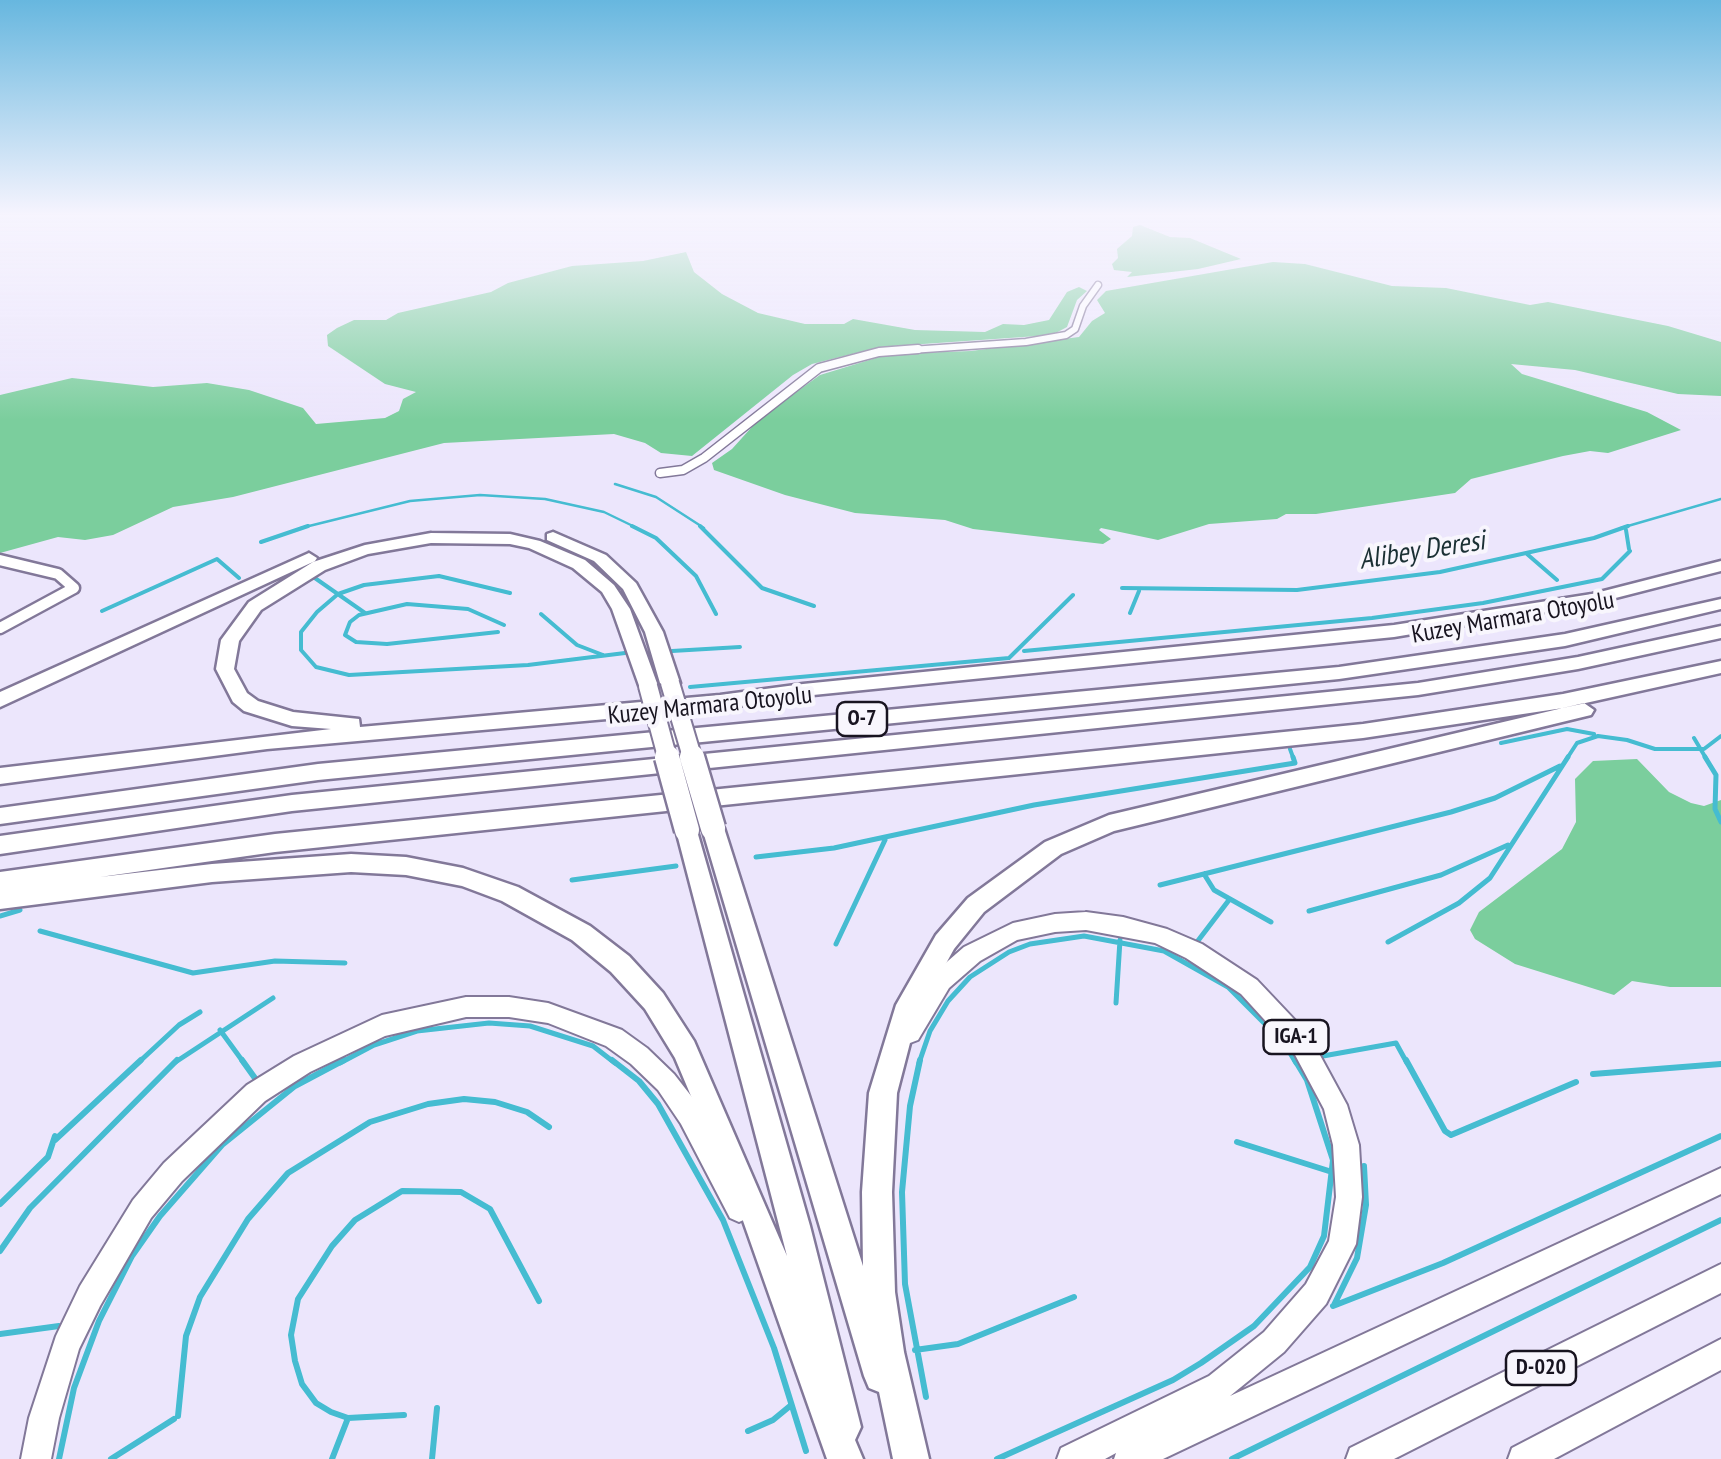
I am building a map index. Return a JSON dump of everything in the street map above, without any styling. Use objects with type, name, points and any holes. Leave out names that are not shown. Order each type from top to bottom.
[{"type":"highway","points":[[0,700],[315,555],[379,536],[472,526],[555,538],[608,564],[630,587],[645,612],[670,683],[700,829],[849,1459]]},
{"type":"highway","points":[[803,690],[749,690],[339,724],[292,720],[251,706],[230,683],[225,657],[236,628],[255,606],[318,566],[400,542],[488,537],[534,544],[561,554],[597,577],[631,628],[648,686],[700,829],[910,1459]]},
{"type":"highway","points":[[0,776],[185,751],[720,702],[803,690],[1446,625],[1592,599],[1721,566]]},
{"type":"highway","name":"Kuzey Marmara Otoyolu","points":[[0,816],[318,772],[1356,670],[1564,640],[1721,604]]},
{"type":"highway","name":"O-7","points":[[0,845],[292,803],[1418,688],[1578,664],[1721,632]]},
{"type":"highway","points":[[0,882],[275,842],[1363,731],[1564,701],[1721,667]]},
{"type":"highway","points":[[881,1133],[883,1093],[892,1053],[905,1013],[926,973],[976,905],[1053,848],[1109,824],[1162,809],[1721,677]]},
{"type":"highway","points":[[0,899],[212,873],[350,862],[406,866],[463,877],[556,916],[620,964],[654,1001],[685,1050],[756,1214],[793,1324]]},
{"type":"highway","name":"IGA-1","points":[[910,1459],[887,1352],[879,1292],[876,1192],[881,1133],[906,1042],[928,996],[972,954],[1014,932],[1086,921],[1159,935],[1236,977],[1264,1001],[1310,1058],[1335,1105],[1349,1170],[1350,1198],[1342,1244],[1316,1294],[1274,1342],[1220,1386],[1072,1459]]},
{"type":"highway","points":[[36,1459],[66,1346],[90,1296],[142,1209],[173,1172],[256,1093],[302,1064],[382,1026],[466,1007],[548,1013],[583,1024],[639,1056],[666,1082],[690,1114],[718,1164],[793,1324],[849,1459]]},
{"type":"highway","points":[[1129,1459],[1721,1181]]},
{"type":"highway","name":"D-020","points":[[1360,1459],[1721,1278]]},
{"type":"highway","points":[[1523,1459],[1721,1354]]},
{"type":"street","points":[[660,473],[683,470],[704,458],[819,368],[880,352],[1026,342],[1066,334],[1075,329],[1098,285]]},
{"type":"street","points":[[0,560],[58,574],[74,588],[0,628]]},
{"type":"green space","points":[[506,284],[709,284],[758,313],[805,324],[844,324],[853,319],[915,330],[985,332],[1003,324],[1049,320],[1067,292],[1079,287],[1087,291],[1077,300],[1067,327],[1052,335],[880,347],[812,364],[692,456],[661,453],[645,443],[614,434],[444,443],[233,497],[173,507],[113,535],[85,540],[58,537],[0,553],[0,395],[72,378],[153,387],[207,383],[249,390],[303,408],[316,424],[385,418],[399,411],[403,399],[416,392],[385,384],[328,346],[327,335],[354,320],[386,320],[398,313],[491,292]]},
{"type":"green space","points":[[1146,284],[1384,284],[1446,288],[1530,305],[1548,302],[1668,326],[1721,342],[1721,396],[1678,394],[1575,370],[1511,364],[1522,374],[1647,412],[1681,430],[1608,453],[1590,451],[1563,456],[1471,479],[1455,493],[1316,514],[1286,514],[1277,519],[1209,524],[1158,540],[1101,528],[1111,539],[1103,544],[973,529],[945,520],[855,513],[785,495],[714,470],[712,463],[732,449],[760,418],[820,375],[889,354],[971,351],[1079,337],[1105,313],[1097,300],[1106,291]]},
{"type":"green space","points":[[1637,759],[1669,792],[1691,803],[1704,806],[1721,800],[1721,987],[1670,987],[1632,981],[1614,995],[1515,964],[1475,939],[1470,930],[1479,912],[1562,849],[1576,822],[1575,779],[1593,761]]},
{"type":"waterway","points":[[615,484],[656,497],[704,528]]},
{"type":"waterway","points":[[305,527],[410,501],[480,495],[545,499],[604,512],[637,528]]},
{"type":"waterway","name":"Alibey Deresi","points":[[1621,528],[1721,499]]},
{"type":"waterway","points":[[632,526],[656,538],[696,576],[716,614]]},
{"type":"waterway","points":[[700,526],[762,588],[814,606]]},
{"type":"waterway","name":"Alibey Deresi","points":[[1122,588],[1297,590],[1440,572],[1594,538],[1628,526]]},
{"type":"waterway","points":[[261,542],[305,527]]},
{"type":"waterway","points":[[301,528],[305,527]]},
{"type":"waterway","points":[[1626,530],[1629,549]]},
{"type":"waterway","points":[[1024,651],[1372,618],[1483,603],[1602,579],[1630,551]]},
{"type":"waterway","points":[[1527,554],[1557,580]]},
{"type":"waterway","points":[[102,611],[217,559],[239,578]]},
{"type":"waterway","points":[[312,576],[338,594]]},
{"type":"waterway","points":[[338,594],[364,585],[439,576],[510,593]]},
{"type":"waterway","points":[[1130,613],[1139,591]]},
{"type":"waterway","points":[[338,594],[365,613]]},
{"type":"waterway","points":[[338,594],[301,632],[301,650],[316,667],[349,675],[528,665],[625,653]]},
{"type":"waterway","points":[[690,687],[1009,658],[1073,595]]},
{"type":"waterway","points":[[498,632],[387,644],[356,642],[345,635],[350,622],[359,615],[407,604],[468,609],[504,625]]},
{"type":"waterway","points":[[541,614],[577,645],[603,655]]},
{"type":"waterway","points":[[672,651],[740,647]]},
{"type":"waterway","points":[[1501,743],[1567,729],[1594,734]]},
{"type":"waterway","points":[[1566,760],[1577,743],[1598,736],[1655,749],[1700,749]]},
{"type":"waterway","points":[[1700,749],[1721,736]]},
{"type":"waterway","points":[[1694,738],[1700,749]]},
{"type":"waterway","points":[[1290,749],[1294,760]]},
{"type":"waterway","points":[[1700,749],[1707,760]]},
{"type":"waterway","points":[[1388,942],[1459,903],[1490,878],[1568,757]]},
{"type":"waterway","points":[[1705,757],[1716,775],[1715,809],[1721,822]]},
{"type":"waterway","points":[[756,857],[834,848],[1034,805],[1295,763],[1294,760]]},
{"type":"waterway","points":[[1160,885],[1451,812],[1495,798],[1560,766]]},
{"type":"waterway","points":[[836,944],[885,840]]},
{"type":"waterway","points":[[1309,911],[1441,875],[1508,845]]},
{"type":"waterway","points":[[572,880],[676,866]]},
{"type":"waterway","points":[[1204,874],[1214,890],[1271,922]]},
{"type":"waterway","points":[[1197,942],[1229,900]]},
{"type":"waterway","points":[[0,916],[20,910]]},
{"type":"waterway","points":[[40,931],[193,973],[275,961],[345,963]]},
{"type":"waterway","points":[[920,1060],[930,1031],[948,1001],[970,977],[1009,952],[1030,944],[1084,936],[1120,943]]},
{"type":"waterway","points":[[1116,1003],[1120,943]]},
{"type":"waterway","points":[[1120,943],[1164,951],[1228,987],[1284,1043],[1296,1063]]},
{"type":"waterway","points":[[221,1032],[273,998]]},
{"type":"waterway","points":[[138,1063],[179,1025],[200,1012]]},
{"type":"waterway","points":[[340,1063],[374,1045],[417,1031],[489,1023],[530,1026],[593,1046],[615,1063]]},
{"type":"waterway","points":[[174,1063],[221,1032]]},
{"type":"waterway","points":[[221,1032],[244,1063]]},
{"type":"waterway","points":[[1323,1056],[1396,1043],[1407,1063]]},
{"type":"waterway","points":[[55,1140],[141,1060]]},
{"type":"waterway","points":[[174,1063],[177,1060]]},
{"type":"waterway","points":[[242,1060],[257,1081]]},
{"type":"waterway","points":[[59,1459],[74,1388],[99,1321],[132,1256],[160,1216],[222,1145],[295,1086],[344,1060]]},
{"type":"waterway","points":[[612,1060],[639,1081],[658,1104],[723,1220],[774,1348],[806,1451]]},
{"type":"waterway","points":[[917,1350],[905,1284],[902,1192],[910,1106],[920,1060]]},
{"type":"waterway","points":[[1295,1060],[1307,1080],[1333,1160],[1332,1172]]},
{"type":"waterway","points":[[1406,1060],[1445,1131],[1451,1135],[1576,1082]]},
{"type":"waterway","points":[[0,1251],[30,1208],[174,1063]]},
{"type":"waterway","points":[[1593,1074],[1721,1064]]},
{"type":"waterway","points":[[178,1416],[186,1336],[200,1297],[248,1219],[288,1173],[370,1122],[428,1104],[464,1099],[495,1102],[527,1112],[549,1127]]},
{"type":"waterway","points":[[0,1204],[48,1157],[55,1136]]},
{"type":"waterway","points":[[1333,1306],[1443,1263],[1721,1136]]},
{"type":"waterway","points":[[1237,1142],[1332,1172]]},
{"type":"waterway","points":[[1334,1305],[1357,1258],[1366,1205],[1364,1166]]},
{"type":"waterway","points":[[997,1459],[1173,1380],[1254,1326],[1310,1267],[1324,1236],[1332,1172]]},
{"type":"waterway","points":[[348,1418],[316,1403],[302,1384],[291,1335],[298,1299],[332,1246],[355,1220],[402,1191],[461,1192],[490,1209],[539,1301]]},
{"type":"waterway","points":[[1232,1459],[1721,1220]]},
{"type":"waterway","points":[[917,1350],[958,1344],[1074,1297]]},
{"type":"waterway","points":[[0,1334],[59,1326]]},
{"type":"waterway","points":[[917,1350],[926,1397]]},
{"type":"waterway","points":[[748,1431],[773,1420],[790,1406]]},
{"type":"waterway","points":[[432,1459],[437,1408]]},
{"type":"waterway","points":[[348,1418],[404,1415]]},
{"type":"waterway","points":[[332,1459],[348,1418]]},
{"type":"waterway","points":[[111,1459],[174,1419]]}]
